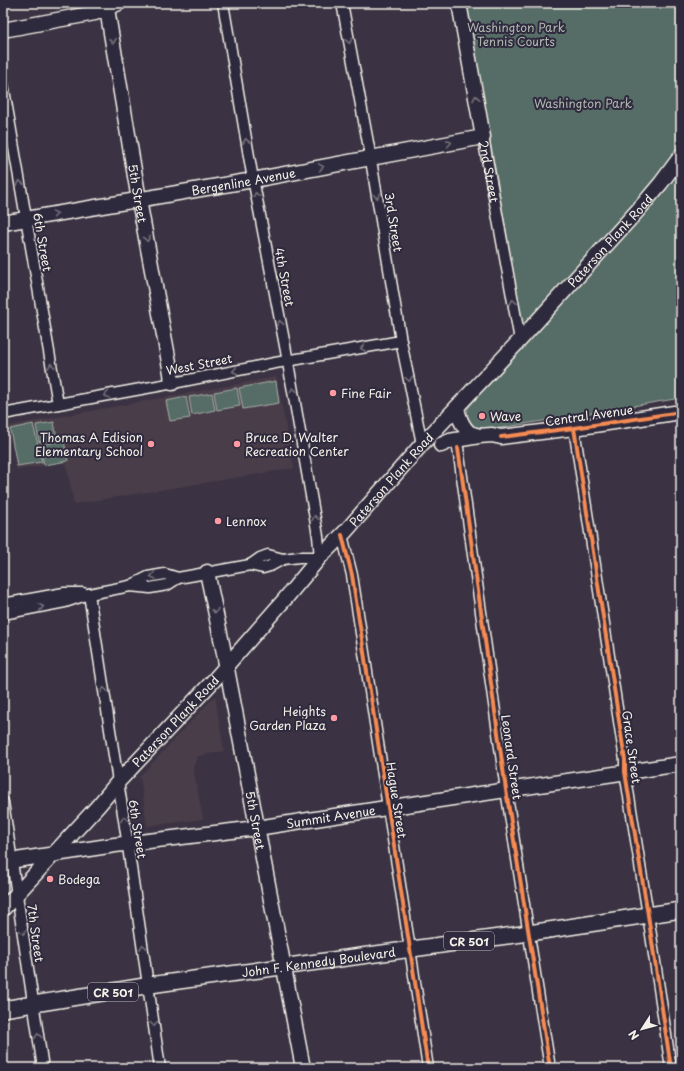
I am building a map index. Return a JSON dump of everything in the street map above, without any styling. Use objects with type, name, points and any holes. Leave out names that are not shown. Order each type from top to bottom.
[{"type":"main road","name":"John F. Kennedy Boulevard","points":[[3,1009],[148,986],[410,950],[681,910]]},
{"type":"street","name":"4th Street","points":[[223,3],[253,180],[288,361],[318,536],[320,557]]},
{"type":"street","name":"3rd Street","points":[[342,3],[371,158],[401,341],[422,444]]},
{"type":"street","name":"2nd Street","points":[[459,3],[520,340]]},
{"type":"street","points":[[3,30],[95,13],[110,5]]},
{"type":"street","name":"5th Street","points":[[110,5],[139,200],[172,383]]},
{"type":"street","name":"6th Street","points":[[3,84],[58,404]]},
{"type":"street","name":"Bergenline Avenue","points":[[3,224],[253,180],[483,137]]},
{"type":"street","name":"Paterson Plank Road","points":[[3,909],[226,666],[320,557],[342,535],[422,444],[520,340],[639,209],[681,156]]},
{"type":"street","name":"West Street","points":[[3,414],[401,341]]},
{"type":"street","points":[[457,407],[460,419],[470,433],[479,436]]},
{"type":"street","name":"Central Avenue","points":[[441,445],[450,441],[479,436],[492,435],[501,437],[681,412]]},
{"type":"street","name":"Grace Street","points":[[574,428],[671,1068]]},
{"type":"street","name":"Central Avenue","points":[[422,444],[458,448],[494,442],[501,437]]},
{"type":"street","name":"Leonard Street","points":[[458,448],[506,790],[550,1068]]},
{"type":"street","name":"Hague Street","points":[[342,535],[352,575],[428,1068]]},
{"type":"street","points":[[3,614],[65,602],[89,594],[130,586],[148,577],[165,574],[178,578],[250,565],[260,558],[268,555],[283,559],[320,557]]},
{"type":"street","name":"5th Street","points":[[207,572],[303,1068]]},
{"type":"street","points":[[3,604],[64,593],[89,594]]},
{"type":"street","name":"6th Street","points":[[89,594],[128,844],[160,1068]]},
{"type":"street","name":"Summit Avenue","points":[[7,861],[257,828],[681,764]]},
{"type":"street","name":"7th Street","points":[[3,802],[7,861],[17,894],[43,1068]]},
{"type":"shaded area","name":"Thomas A Edision Elementary School","points":[[276,377],[294,468],[74,504],[66,462],[17,470],[9,426]]},
{"type":"shaded area","points":[[215,696],[224,751],[198,756],[193,767],[203,819],[147,826],[141,781],[139,777]]},
{"type":"green space","name":"Washington Park","points":[[466,3],[681,3],[681,398],[482,431],[474,428],[469,423],[467,416],[468,408],[525,339]]},
{"type":"green space","points":[[276,381],[279,403],[243,409],[239,388]]},
{"type":"green space","points":[[237,388],[240,406],[217,410],[214,392]]},
{"type":"green space","points":[[212,393],[215,410],[192,415],[189,397]]},
{"type":"green space","points":[[186,397],[190,418],[170,421],[166,401]]},
{"type":"green space","points":[[54,422],[57,439],[39,442],[36,425]]},
{"type":"green space","points":[[33,424],[42,462],[17,466],[10,429]]},
{"type":"green space","points":[[64,441],[68,461],[44,465],[40,445]]},
{"type":"cycle path","points":[[501,437],[681,412]]},
{"type":"cycle path","points":[[574,428],[671,1068]]},
{"type":"cycle path","points":[[458,448],[506,790],[550,1068]]},
{"type":"cycle path","points":[[342,535],[352,575],[428,1068]]},
{"type":"place","name":"Fine Fair","points":[[333,393]]},
{"type":"place","name":"Wave","points":[[482,416]]},
{"type":"place","name":"Thomas A Edision Elementary School","points":[[151,444]]},
{"type":"place","name":"Bruce D. Walter Recreation Center","points":[[237,444]]},
{"type":"place","name":"Lennox","points":[[218,521]]},
{"type":"place","name":"Heights Garden Plaza","points":[[334,718]]},
{"type":"place","name":"Bodega","points":[[50,879]]},
{"type":"park label","name":"Washington Park Tennis Courts","points":[[516,34]]}]
